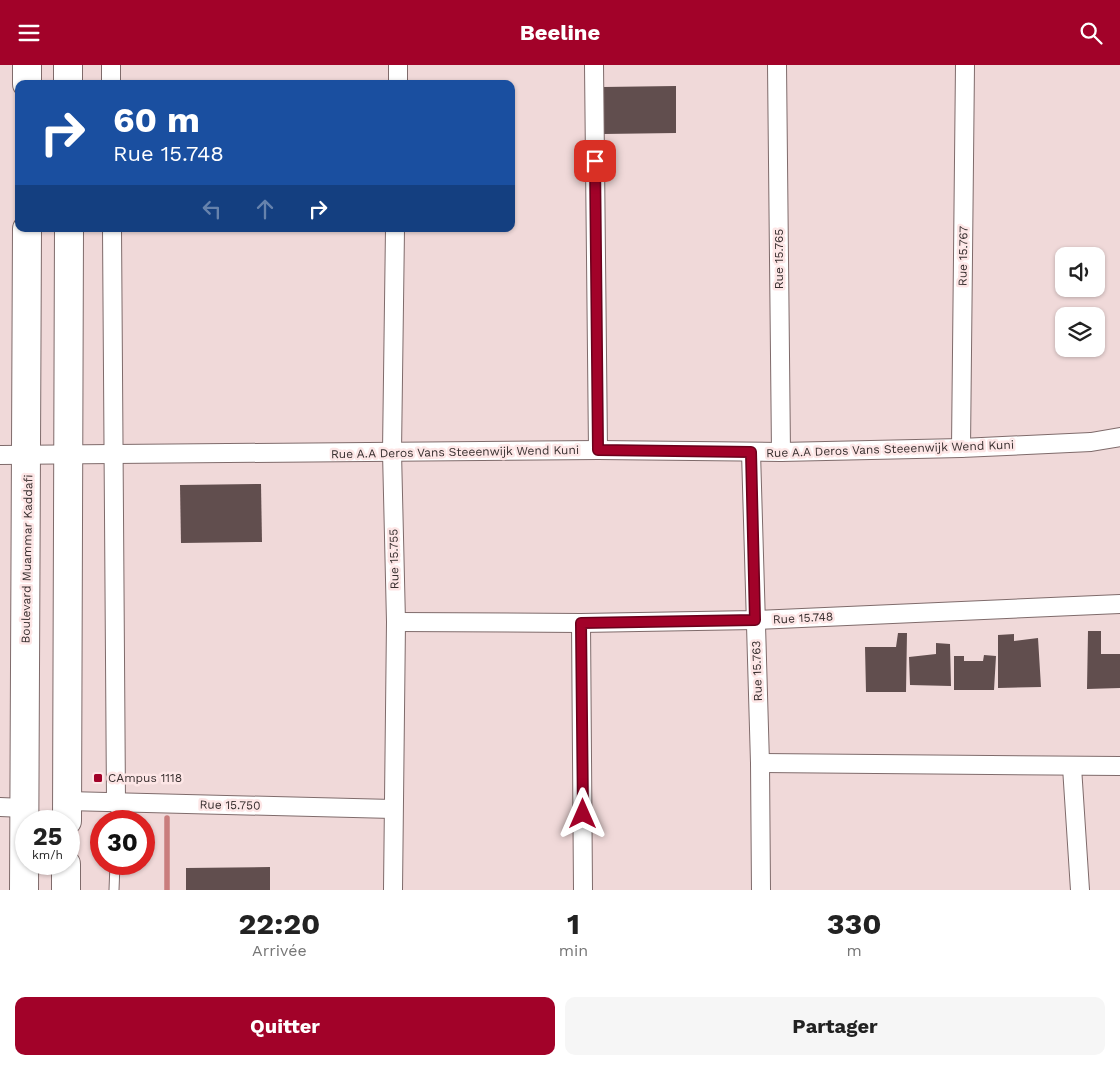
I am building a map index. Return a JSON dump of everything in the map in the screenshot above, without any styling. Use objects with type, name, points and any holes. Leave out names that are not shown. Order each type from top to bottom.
[{"type":"main road","points":[[27,65],[27,80]]},
{"type":"main road","points":[[68,65],[68,80]]},
{"type":"main road","name":"Boulevard Muammar Kaddafi","points":[[24,890],[12,808],[28,455],[27,232]]},
{"type":"main road","points":[[67,810],[70,455],[69,232]]},
{"type":"main road","points":[[66,875],[66,890]]},
{"type":"street","points":[[111,65],[111,80]]},
{"type":"street","points":[[398,65],[398,80]]},
{"type":"street","points":[[594,65],[598,450]]},
{"type":"street","name":"Rue 15.765","points":[[777,65],[781,452]]},
{"type":"street","name":"Rue 15.767","points":[[961,448],[965,65]]},
{"type":"street","points":[[112,232],[116,802]]},
{"type":"street","name":"Rue 15.755","points":[[393,890],[396,622],[392,452],[396,232]]},
{"type":"street","name":"Rue A.A Deros Vans Steeenwijk Wend Kuni","points":[[0,455],[598,450],[781,452],[961,448],[1091,442],[1120,437]]},
{"type":"street","name":"Rue 15.763","points":[[751,452],[760,763],[761,890]]},
{"type":"street","name":"Rue 15.748","points":[[396,622],[581,623],[755,620],[1120,603]]},
{"type":"street","points":[[581,623],[583,890]]},
{"type":"street","points":[[760,763],[1120,766]]},
{"type":"street","points":[[1072,767],[1080,890]]},
{"type":"street","name":"Rue 15.750","points":[[72,810],[116,802],[393,809]]},
{"type":"lane","points":[[116,802],[116,810]]},
{"type":"lane","points":[[114,875],[114,890]]},
{"type":"building","points":[[676,86],[676,133],[603,134],[603,87]]},
{"type":"building","points":[[261,484],[262,542],[181,543],[180,485]]},
{"type":"building","points":[[1088,631],[1101,631],[1101,654],[1120,654],[1120,688],[1087,689]]},
{"type":"building","points":[[898,633],[907,633],[906,692],[866,692],[865,647],[896,647]]},
{"type":"building","points":[[1014,634],[1014,641],[1038,638],[1041,687],[998,688],[998,635]]},
{"type":"building","points":[[936,643],[950,644],[951,686],[910,685],[909,657],[936,654]]},
{"type":"building","points":[[984,655],[996,656],[994,690],[954,690],[954,656],[964,656],[964,661],[983,661]]},
{"type":"building","points":[[270,867],[270,890],[186,890],[186,868]]},
{"type":"waterway","points":[[167,818],[167,890]]},
{"type":"place","name":"CAmpus 1118","points":[[98,778]]},
{"type":"route","points":[[583,814],[581,623],[755,620],[751,452],[598,450],[595,161]]}]
